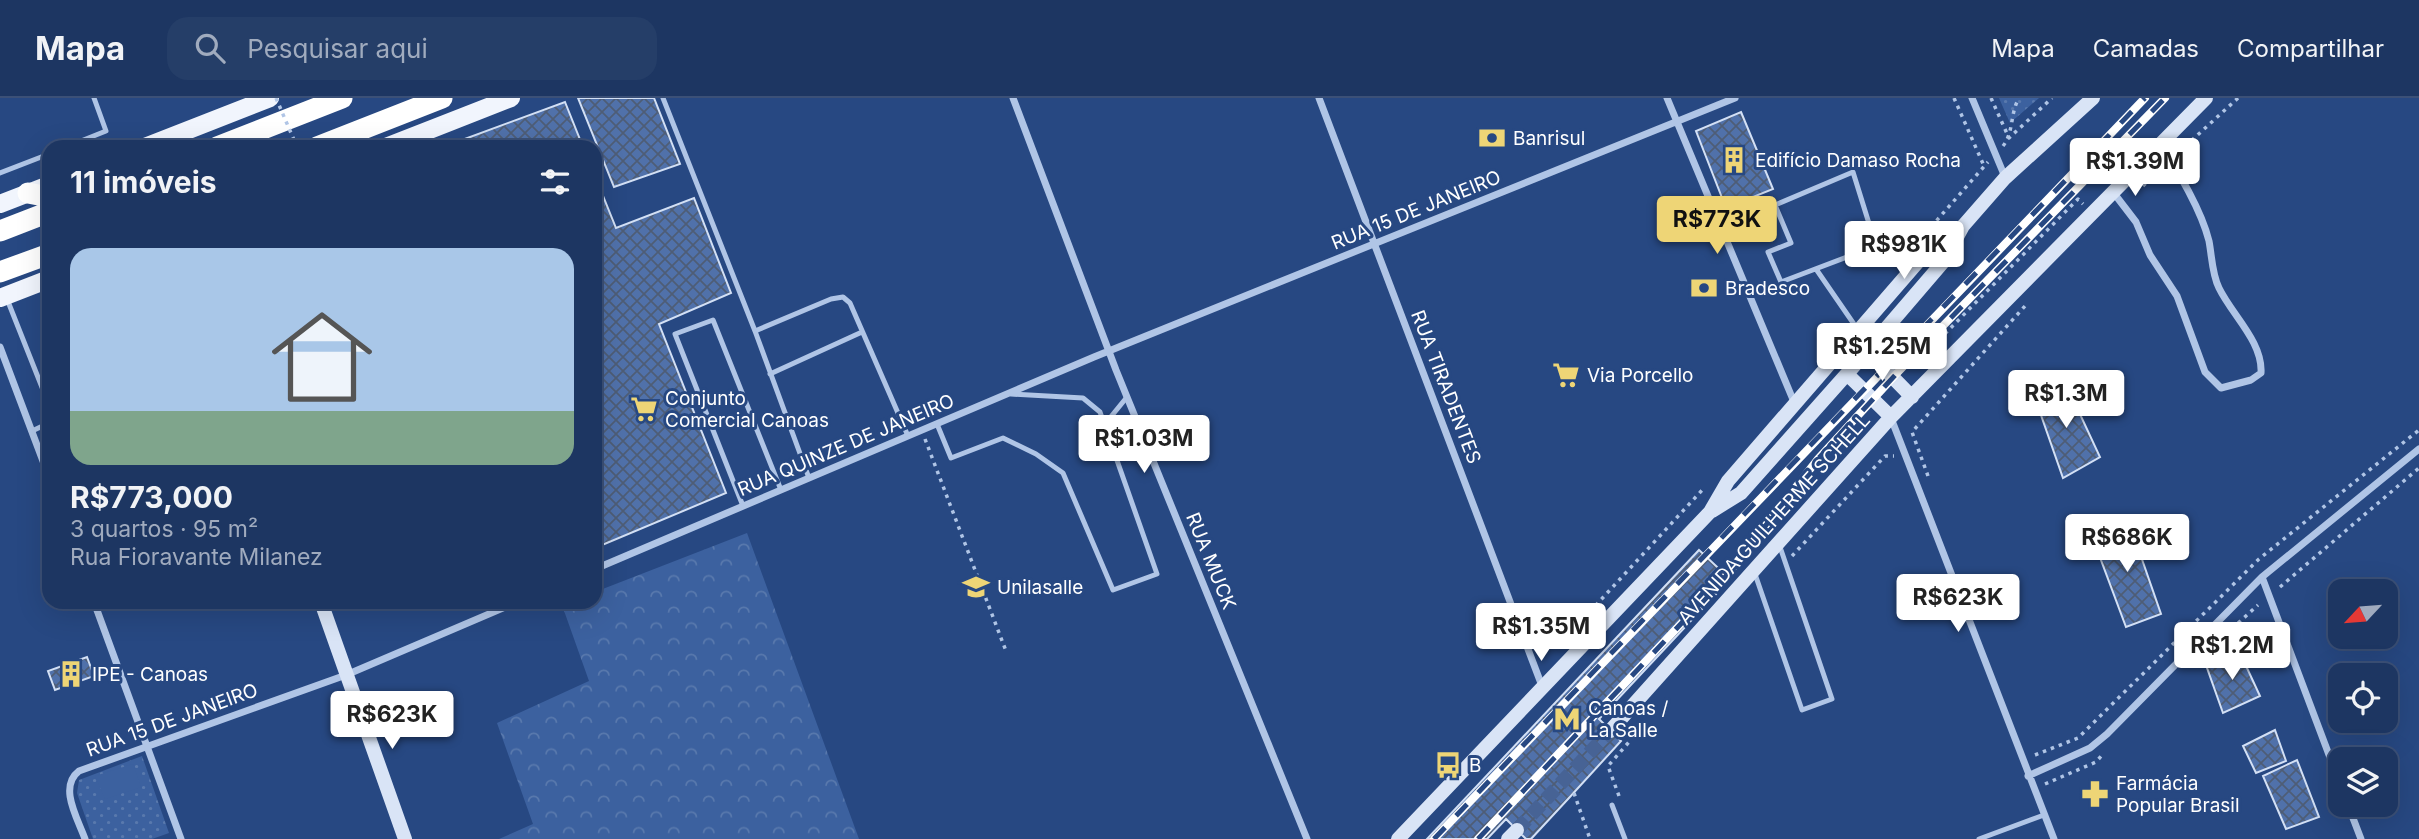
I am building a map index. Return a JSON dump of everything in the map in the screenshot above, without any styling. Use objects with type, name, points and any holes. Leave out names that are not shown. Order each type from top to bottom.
[{"type":"highway","points":[[235,140],[342,98]]},
{"type":"highway","points":[[335,140],[442,98]]},
{"type":"highway","points":[[28,193],[42,196]]},
{"type":"highway","points":[[0,231],[42,215]]},
{"type":"highway","points":[[0,272],[42,257]]},
{"type":"main road","points":[[163,140],[270,98]]},
{"type":"main road","points":[[420,140],[511,98]]},
{"type":"main road","points":[[1710,512],[1741,493],[1867,352],[1944,261],[1963,226],[2005,178],[2093,98]]},
{"type":"main road","name":"AVENIDA GUILHERME SCHELL","points":[[1610,731],[1891,417],[2206,98]]},
{"type":"main road","points":[[0,204],[42,188]]},
{"type":"main road","points":[[1398,839],[1710,512],[1728,481],[1930,248],[1963,226]]},
{"type":"main road","points":[[3,297],[42,284]]},
{"type":"main road","points":[[1867,352],[1912,397]]},
{"type":"main road","points":[[1847,374],[1891,417]]},
{"type":"main road","points":[[323,609],[405,839]]},
{"type":"street","name":"RUA MUCK","points":[[1013,98],[1127,397],[1307,839]]},
{"type":"street","name":"RUA TIRADENTES","points":[[1319,98],[1542,687]]},
{"type":"street","points":[[1667,98],[1794,402]]},
{"type":"street","name":"RUA 15 DE JANEIRO","points":[[1109,351],[1735,98]]},
{"type":"street","points":[[1972,98],[2005,178]]},
{"type":"street","points":[[2113,191],[2177,296],[2205,372],[2212,382],[2221,388],[2251,380],[2261,373],[2262,363],[2254,342],[2217,286],[2208,239],[2171,159],[2158,145]]},
{"type":"street","points":[[0,347],[42,452]]},
{"type":"street","name":"RUA QUINZE DE JANEIRO","points":[[602,566],[1109,351]]},
{"type":"street","points":[[1891,417],[2054,839]]},
{"type":"street","points":[[2028,776],[2090,748],[2107,734],[2262,577],[2419,449]]},
{"type":"street","points":[[2262,577],[2328,752]]},
{"type":"street","points":[[97,609],[180,839]]},
{"type":"street","points":[[346,675],[501,609]]},
{"type":"street","name":"RUA 15 DE JANEIRO","points":[[85,839],[69,792],[71,779],[79,771],[346,675]]},
{"type":"street","points":[[2353,817],[2361,839]]},
{"type":"lane","points":[[84,140],[106,131],[94,98]]},
{"type":"lane","points":[[663,98],[755,331],[809,478]]},
{"type":"lane","points":[[0,173],[42,157]]},
{"type":"lane","points":[[1876,246],[1781,282],[1768,252],[1791,243],[1775,205],[1853,172],[1876,246],[1908,273]]},
{"type":"lane","points":[[1816,269],[1858,330]]},
{"type":"lane","points":[[3,297],[42,389]]},
{"type":"lane","points":[[755,331],[831,299],[843,297],[850,303],[908,436]]},
{"type":"lane","points":[[743,506],[675,334],[713,320],[781,490]]},
{"type":"lane","points":[[770,374],[862,332]]},
{"type":"lane","points":[[937,424],[951,458],[1003,438],[1036,454],[1063,473],[1113,590],[1157,574],[1100,412],[1083,398],[1007,394]]},
{"type":"lane","points":[[1104,424],[1127,397]]},
{"type":"lane","points":[[32,431],[42,427]]},
{"type":"lane","points":[[1754,571],[1802,710],[1832,699],[1779,543]]},
{"type":"lane","points":[[1612,805],[1625,839]]},
{"type":"lane","points":[[1979,839],[2044,815]]},
{"type":"path","points":[[276,98],[294,140]]},
{"type":"path","points":[[1954,98],[1984,166]]},
{"type":"path","points":[[1991,98],[2009,138]]},
{"type":"path","points":[[2009,138],[2014,107],[2019,98]]},
{"type":"path","points":[[2009,138],[2052,98]]},
{"type":"path","points":[[2123,206],[2238,98]]},
{"type":"path","points":[[1915,363],[2078,199]]},
{"type":"path","points":[[1931,483],[1912,432],[2032,298]]},
{"type":"path","points":[[921,430],[1006,651]]},
{"type":"path","points":[[2031,745],[2036,757],[2078,738],[2259,559],[2419,430]]},
{"type":"path","points":[[1786,562],[1885,456],[1890,454],[1896,461]]},
{"type":"path","points":[[2284,599],[2280,587],[2419,468]]},
{"type":"path","points":[[2211,648],[2258,604],[2263,617]]},
{"type":"path","points":[[1608,766],[1643,726],[1642,713]]},
{"type":"path","points":[[2050,795],[2045,783],[2096,762],[2106,752]]},
{"type":"path","points":[[1574,793],[1590,839]]},
{"type":"green space","points":[[1999,98],[2039,98],[2010,123]]},
{"type":"green space","points":[[747,533],[859,839],[499,839],[533,824],[497,723],[589,681],[563,609],[602,609],[602,589]]},
{"type":"green space","points":[[142,756],[169,833],[152,839],[93,839],[77,793],[79,780]]},
{"type":"green space","points":[[133,764],[141,787],[105,799],[95,776]]},
{"type":"building","points":[[578,98],[654,98],[680,164],[614,187],[602,157],[602,140],[595,140]]},
{"type":"building","points":[[565,102],[580,140],[462,140]]},
{"type":"building","name":"Edifício Damaso Rocha","points":[[1741,112],[1773,189],[1726,208],[1696,131]]},
{"type":"building","name":"Conjunto Comercial Canoas","points":[[602,193],[616,228],[694,198],[731,293],[659,324],[726,493],[602,545]]},
{"type":"building","points":[[2065,382],[2100,457],[2063,478],[2035,398]]},
{"type":"building","points":[[2129,522],[2161,614],[2126,627],[2092,536]]},
{"type":"building","points":[[1699,550],[1730,579],[1599,719],[1621,741],[1531,839],[1526,839],[1506,819],[1487,839],[1427,839]]},
{"type":"building","points":[[2240,653],[2260,696],[2223,713],[2206,665]]},
{"type":"building","name":"IPE - Canoas","points":[[87,657],[94,676],[55,690],[48,671]]},
{"type":"building","points":[[2275,730],[2286,761],[2256,773],[2243,746]]},
{"type":"building","points":[[2297,760],[2319,817],[2286,829],[2263,776]]},
{"type":"tunnel","points":[[1517,830],[1610,731]]},
{"type":"railway","points":[[1434,839],[2145,98]]},
{"type":"railway","points":[[1478,839],[1726,576],[1818,459],[1898,372],[2165,98]]},
{"type":"place","name":"Banrisul","points":[[1492,138]]},
{"type":"place","name":"Edifício Damaso Rocha","points":[[1734,160]]},
{"type":"place","name":"Bradesco","points":[[1704,288]]},
{"type":"place","name":"Via Porcello","points":[[1566,375]]},
{"type":"place","name":"Conjunto Comercial Canoas","points":[[644,409]]},
{"type":"place","name":"Unilasalle","points":[[976,587]]},
{"type":"place","name":"IPE - Canoas","points":[[71,674]]},
{"type":"place","name":"Canoas / La Salle","points":[[1567,719]]},
{"type":"place","name":"B","points":[[1448,765]]},
{"type":"place","name":"Farmácia Popular Brasil","points":[[2095,794]]}]
